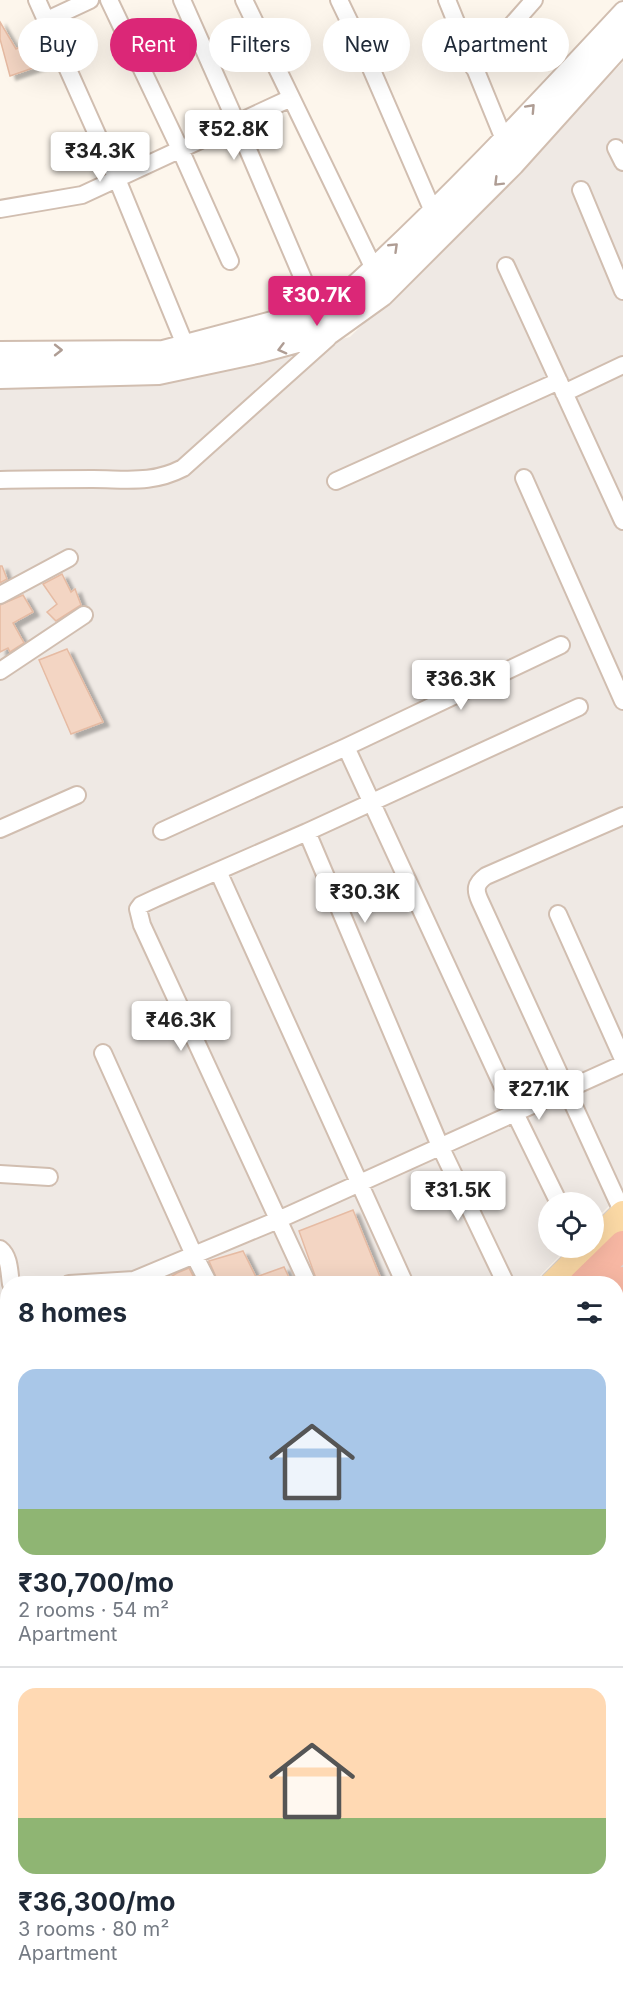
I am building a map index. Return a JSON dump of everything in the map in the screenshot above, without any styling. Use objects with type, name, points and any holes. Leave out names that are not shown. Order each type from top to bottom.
[{"type":"highway","points":[[591,1276],[623,1245]]},
{"type":"main road","points":[[604,1232],[623,1214]]},
{"type":"main road","points":[[561,1276],[578,1258]]},
{"type":"street","points":[[37,0],[44,18]]},
{"type":"street","points":[[51,18],[90,0]]},
{"type":"street","points":[[109,0],[230,261]]},
{"type":"street","points":[[182,0],[329,320]]},
{"type":"street","points":[[244,0],[376,273]]},
{"type":"street","points":[[339,0],[432,209]]},
{"type":"street","points":[[447,0],[454,18]]},
{"type":"street","points":[[518,18],[534,0]]},
{"type":"street","points":[[376,273],[432,209],[508,142],[623,10]]},
{"type":"street","points":[[0,480],[153,480],[169,476],[183,468],[329,320],[342,296],[376,273],[623,28]]},
{"type":"street","points":[[0,380],[159,376],[257,355],[329,320],[384,297],[515,166],[623,46]]},
{"type":"street","points":[[68,72],[117,179],[187,350]]},
{"type":"street","points":[[476,72],[508,142]]},
{"type":"street","points":[[0,209],[76,197],[291,98]]},
{"type":"street","points":[[581,190],[623,291]]},
{"type":"street","points":[[506,266],[623,521]]},
{"type":"street","points":[[0,366],[158,362],[187,350],[329,320]]},
{"type":"street","points":[[0,350],[187,350]]},
{"type":"street","points":[[336,481],[562,387],[623,365]]},
{"type":"street","points":[[524,478],[623,701]]},
{"type":"street","points":[[0,595],[69,558]]},
{"type":"street","points":[[0,671],[84,615]]},
{"type":"street","points":[[162,831],[561,645]]},
{"type":"street","points":[[304,1276],[142,925],[138,912],[139,907],[579,707]]},
{"type":"street","points":[[346,747],[554,1192]]},
{"type":"street","points":[[0,829],[77,795]]},
{"type":"street","points":[[623,816],[486,876],[477,883],[476,887],[623,1214]]},
{"type":"street","points":[[307,832],[440,1146],[502,1276]]},
{"type":"street","points":[[218,871],[401,1276]]},
{"type":"street","points":[[558,914],[623,1059]]},
{"type":"street","points":[[103,1053],[204,1276]]},
{"type":"street","points":[[144,1276],[278,1220],[623,1064]]},
{"type":"street","points":[[0,1174],[49,1177]]},
{"type":"street","points":[[0,1249],[5,1253],[8,1261],[10,1276]]},
{"type":"shaded area","points":[[623,62],[623,1192],[604,1211],[604,1192],[538,1192],[538,1258],[557,1258],[540,1276],[0,1276],[0,386],[166,380],[350,337]]},
{"type":"building","points":[[0,22],[16,49],[18,48],[18,72],[21,72],[10,76],[0,39]]},
{"type":"building","points":[[0,566],[7,579],[0,583]]},
{"type":"building","points":[[62,574],[71,592],[75,589],[81,605],[56,621],[47,612],[57,604],[43,584]]},
{"type":"building","points":[[23,595],[33,612],[13,623],[24,643],[10,652],[8,648],[0,652],[0,605]]},
{"type":"building","points":[[67,649],[103,722],[71,734],[39,660]]},
{"type":"building","points":[[353,1210],[380,1276],[315,1276],[299,1231]]},
{"type":"building","points":[[243,1251],[256,1276],[216,1276],[209,1261]]},
{"type":"building","points":[[284,1267],[288,1276],[259,1276]]},
{"type":"building","points":[[189,1268],[193,1276],[172,1276]]}]
